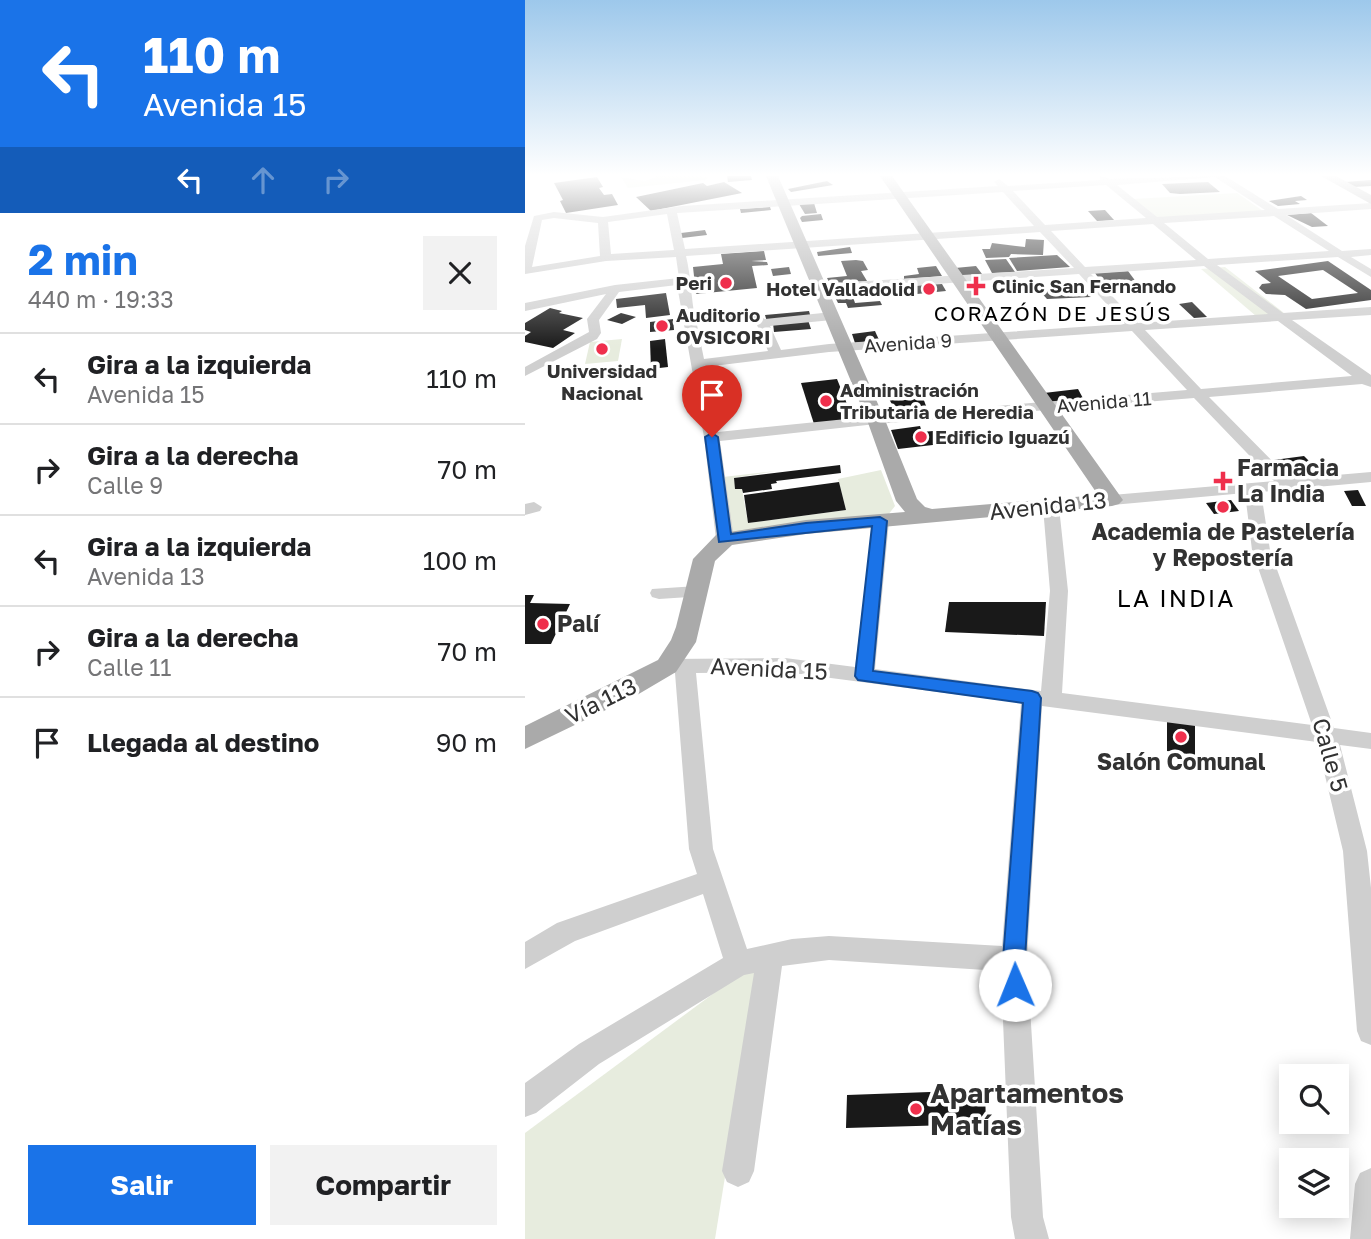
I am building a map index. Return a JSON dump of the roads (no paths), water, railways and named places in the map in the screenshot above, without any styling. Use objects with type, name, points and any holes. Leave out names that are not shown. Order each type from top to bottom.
[{"type":"main road","points":[[797,234],[876,420],[907,501],[917,512],[935,517]]},
{"type":"main road","points":[[926,235],[1112,500]]},
{"type":"main road","name":"Avenida 13","points":[[725,539],[806,527],[1112,500]]},
{"type":"main road","points":[[880,521],[896,517],[907,501]]},
{"type":"main road","points":[[675,663],[697,592],[704,559],[725,539]]},
{"type":"main road","name":"Vía 113","points":[[525,738],[675,663]]},
{"type":"street","points":[[525,265],[534,234]]},
{"type":"street","points":[[604,234],[606,258]]},
{"type":"street","points":[[676,234],[689,322],[712,437],[725,539]]},
{"type":"street","points":[[526,270],[606,258],[943,234]]},
{"type":"street","points":[[1047,234],[1287,485]]},
{"type":"street","points":[[1171,234],[1279,317],[1369,381]]},
{"type":"street","points":[[1308,234],[1371,274]]},
{"type":"street","points":[[706,251],[708,266]]},
{"type":"street","points":[[819,288],[1371,252]]},
{"type":"street","points":[[525,307],[615,289],[684,281]]},
{"type":"street","points":[[525,372],[592,336],[595,332],[593,320],[615,289]]},
{"type":"street","name":"Avenida 9","points":[[697,364],[846,348],[1371,311]]},
{"type":"street","points":[[689,322],[832,316]]},
{"type":"street","points":[[758,321],[776,354]]},
{"type":"street","name":"Avenida 11","points":[[712,437],[876,420],[1369,381]]},
{"type":"street","name":"Avenida 13","points":[[1112,500],[1371,477]]},
{"type":"street","name":"Calle 5","points":[[1252,488],[1261,551],[1327,735],[1355,851],[1371,1031]]},
{"type":"street","points":[[1032,1239],[1027,1217],[1014,959],[1041,699],[1059,592],[1051,507]]},
{"type":"street","points":[[864,676],[880,521]]},
{"type":"street","points":[[659,593],[697,592]]},
{"type":"street","points":[[675,663],[701,849],[709,881],[738,964]]},
{"type":"street","name":"Avenida 15","points":[[675,663],[785,665],[1371,741]]},
{"type":"street","points":[[525,956],[566,932],[709,881]]},
{"type":"street","points":[[525,1102],[589,1054],[738,964],[770,955],[829,948],[1014,959]]},
{"type":"street","points":[[737,1171],[770,955]]},
{"type":"street","points":[[1367,1239],[1371,1184]]},
{"type":"place","name":"Peri","points":[[726,283]]},
{"type":"place","name":"Clinic San Fernando","points":[[976,286]]},
{"type":"place","name":"Hotel Valladolid","points":[[929,289]]},
{"type":"place","name":"Auditorio OVSICORI","points":[[662,326]]},
{"type":"place","name":"Universidad Nacional","points":[[602,349]]},
{"type":"place","name":"Administración Tributaria de Heredia","points":[[826,401]]},
{"type":"place","name":"Edificio Iguazú","points":[[921,437]]},
{"type":"place","name":"Farmacia La India","points":[[1223,481]]},
{"type":"place","name":"Academia de Pastelería y Repostería","points":[[1223,507]]},
{"type":"place","name":"Palí","points":[[543,624]]},
{"type":"place","name":"Salón Comunal","points":[[1181,737]]},
{"type":"place","name":"Apartamentos Matías","points":[[916,1109]]},
{"type":"district","name":"CORAZÓN DE JESÚS","points":[[1053,314]]},
{"type":"district","name":"LA INDIA","points":[[1176,599]]}]
